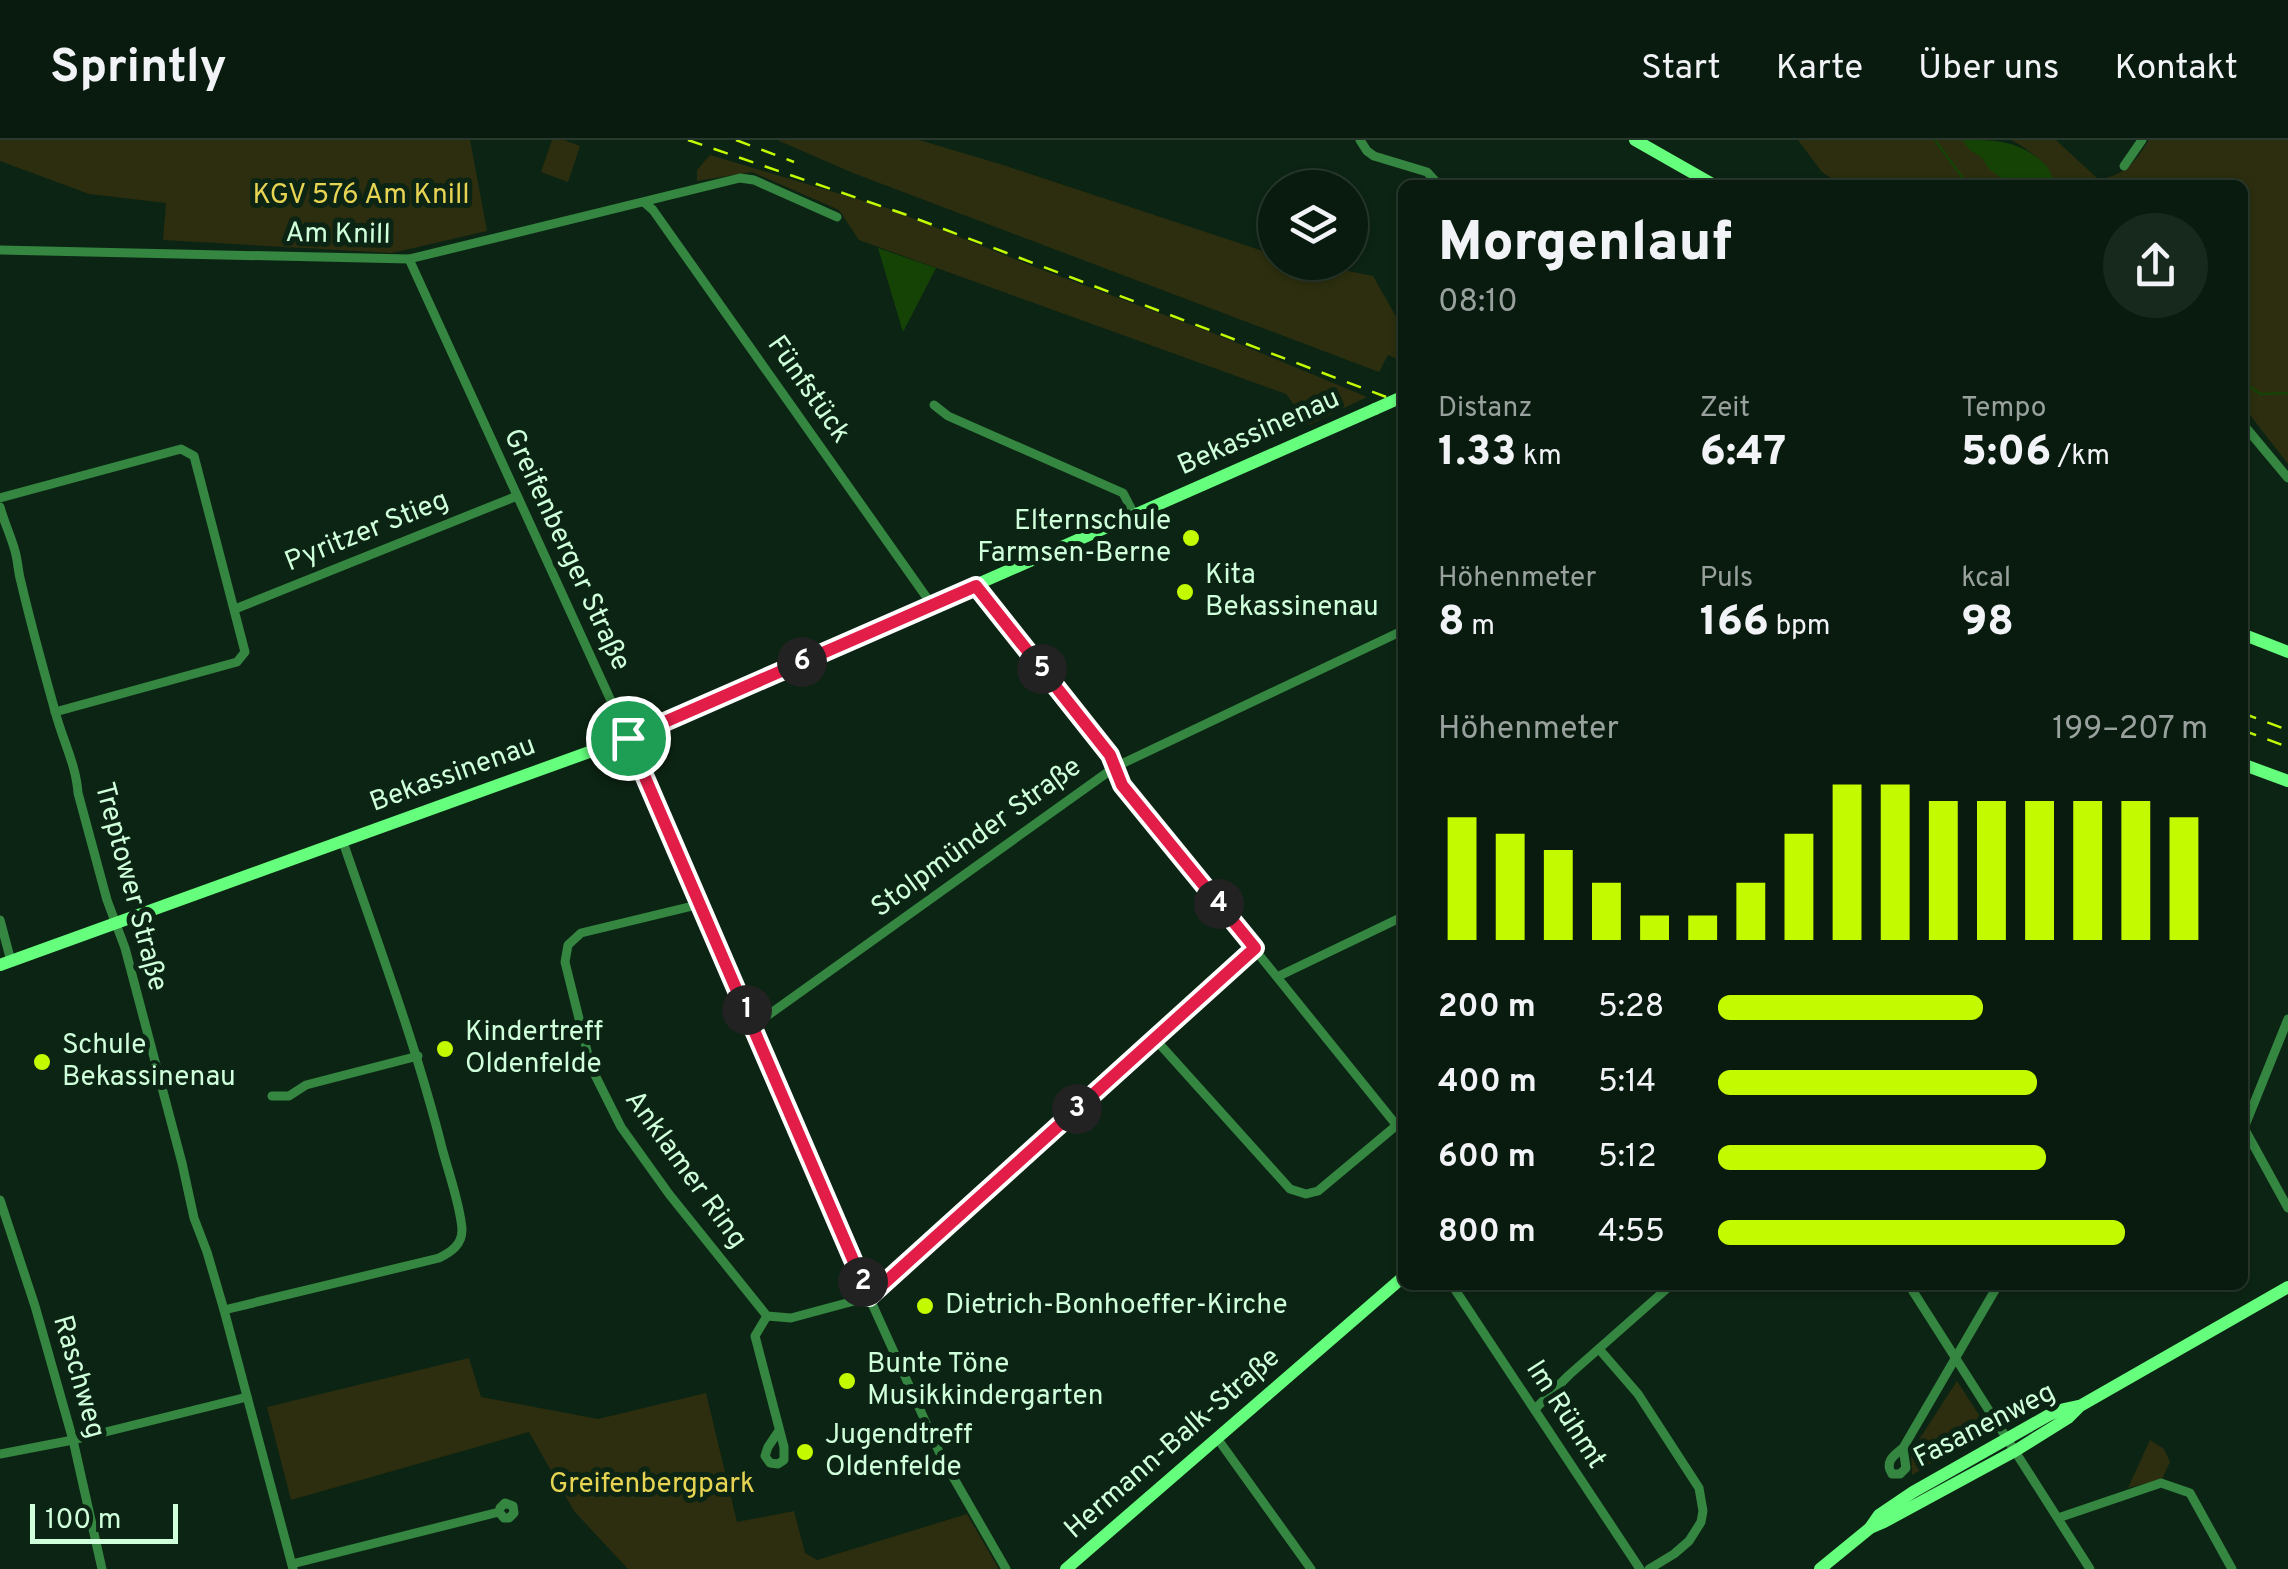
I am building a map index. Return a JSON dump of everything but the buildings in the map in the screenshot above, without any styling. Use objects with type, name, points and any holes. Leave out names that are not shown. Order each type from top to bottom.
[{"type":"street","points":[[1360,140],[1374,156],[1427,172],[1434,180]]},
{"type":"street","points":[[1634,140],[1705,180]]},
{"type":"street","points":[[2124,166],[2142,140]]},
{"type":"street","name":"Am Knill","points":[[0,250],[408,259],[748,178],[837,217]]},
{"type":"street","name":"Fünfstück","points":[[645,203],[932,605]]},
{"type":"street","name":"Greifenberger Straße","points":[[408,259],[628,738],[941,1456],[1006,1569]]},
{"type":"street","name":"Bekassinenau","points":[[6,963],[628,738],[1398,398]]},
{"type":"street","points":[[934,405],[948,416],[1123,493],[1134,514]]},
{"type":"street","points":[[2248,429],[2288,478]]},
{"type":"street","points":[[0,498],[181,449],[194,456],[235,609],[245,652],[237,662],[55,712]]},
{"type":"street","name":"Pyritzer Stieg","points":[[235,609],[516,496]]},
{"type":"street","name":"Treptower Straße","points":[[0,507],[15,550],[62,738],[69,750],[78,793],[125,948],[193,1217],[224,1310],[293,1567]]},
{"type":"street","points":[[976,586],[1110,755],[1122,785],[1398,1126]]},
{"type":"street","name":"Stolpmünder Straße","points":[[753,1026],[1115,767],[1398,633]]},
{"type":"street","points":[[2248,636],[2288,652]]},
{"type":"street","points":[[2248,766],[2288,781]]},
{"type":"street","points":[[224,1310],[439,1258],[456,1247],[460,1239],[460,1222],[418,1056],[343,842]]},
{"type":"street","name":"Anklamer Ring","points":[[701,904],[581,932],[568,944],[566,962],[591,1067],[620,1128],[767,1316]]},
{"type":"street","points":[[1278,976],[1398,919]]},
{"type":"street","points":[[0,920],[6,963]]},
{"type":"street","points":[[778,1432],[755,1336],[767,1316],[791,1318],[869,1297],[1255,948]]},
{"type":"street","points":[[2248,1118],[2288,1019]]},
{"type":"street","points":[[1154,1038],[1290,1189],[1306,1194],[1318,1191],[1398,1130]]},
{"type":"street","points":[[272,1096],[289,1096],[306,1085],[418,1056]]},
{"type":"street","points":[[2248,1135],[2288,1208]]},
{"type":"street","name":"Raschweg","points":[[0,1200],[74,1440],[102,1569]]},
{"type":"street","name":"Hermann-Balk-Straße","points":[[1066,1569],[1398,1281]]},
{"type":"street","name":"Fasanenweg","points":[[1917,1497],[2015,1451],[2068,1418],[2080,1406],[2288,1287]]},
{"type":"street","name":"Im Rühmt","points":[[1455,1290],[1640,1569]]},
{"type":"street","points":[[1535,1409],[1664,1290]]},
{"type":"street","points":[[1912,1290],[2090,1569]]},
{"type":"street","points":[[1904,1448],[1995,1290]]},
{"type":"street","points":[[1598,1349],[1638,1394],[1698,1488],[1702,1522],[1674,1554],[1649,1569]]},
{"type":"street","points":[[0,1454],[248,1398]]},
{"type":"street","name":"Fasanenweg","points":[[1917,1497],[2006,1438],[2064,1408],[2080,1406]]},
{"type":"street","points":[[1218,1438],[1311,1569]]},
{"type":"street","points":[[2058,1518],[2161,1483],[2190,1493],[2232,1569]]},
{"type":"street","points":[[1820,1569],[1870,1528],[1917,1497]]},
{"type":"street","points":[[293,1567],[499,1512]]},
{"type":"green space","name":"KGV 576 Am Knill","points":[[0,140],[470,140],[487,231],[392,253],[163,240],[166,203],[89,194],[0,161]]},
{"type":"green space","points":[[552,140],[580,146],[568,182],[541,172]]},
{"type":"green space","points":[[777,140],[919,140],[1258,249],[1258,280],[1368,280],[1368,275],[1373,276],[1398,320],[1398,359],[1388,355],[1379,372],[853,173]]},
{"type":"green space","points":[[1798,140],[1962,140],[2004,180],[1834,180],[1822,172]]},
{"type":"green space","points":[[2011,140],[2056,140],[2099,180],[2054,180],[2026,149]]},
{"type":"green space","points":[[2149,140],[2288,140],[2288,464],[2248,412],[2248,180],[2099,180],[2129,166]]},
{"type":"green space","points":[[710,155],[887,208],[1208,331],[1367,397],[1309,425],[1286,394],[859,240],[839,210],[752,172],[697,181],[697,170]]},
{"type":"green space","name":"Greifenbergpark","points":[[469,1358],[481,1397],[598,1419],[706,1393],[737,1522],[794,1511],[805,1553],[817,1560],[967,1514],[999,1569],[628,1569],[574,1511],[529,1432],[291,1500],[267,1407]]},
{"type":"green space","points":[[1957,1381],[1988,1429],[1912,1475],[1911,1452]]},
{"type":"green space","points":[[2150,1440],[2164,1449],[2170,1462],[2162,1479],[2128,1488]]},
{"type":"shaded area","points":[[1962,140],[2016,146],[2045,164],[2054,180],[2003,180]]},
{"type":"shaded area","points":[[878,248],[936,268],[903,332]]},
{"type":"waterway","points":[[1935,140],[1964,180]]},
{"type":"waterway","points":[[2248,385],[2260,394],[2288,393]]},
{"type":"railway","points":[[688,140],[904,214],[1398,401]]},
{"type":"railway","points":[[736,140],[794,162]]},
{"type":"railway","points":[[2248,715],[2288,730]]},
{"type":"railway","points":[[2248,732],[2288,747]]},
{"type":"place","name":"Elternschule Farmsen-Berne","points":[[1191,538]]},
{"type":"place","name":"Kita Bekassinenau","points":[[1185,592]]},
{"type":"place","name":"Kindertreff Oldenfelde","points":[[445,1049]]},
{"type":"place","name":"Schule Bekassinenau","points":[[42,1062]]},
{"type":"place","name":"Dietrich-Bonhoeffer-Kirche","points":[[925,1306]]},
{"type":"place","name":"Bunte Töne Musikkindergarten","points":[[847,1381]]},
{"type":"place","name":"Jugendtreff Oldenfelde","points":[[805,1452]]},
{"type":"route","points":[[976,586],[1110,755],[1122,785],[1255,948],[869,1297],[628,738],[976,586]]}]
